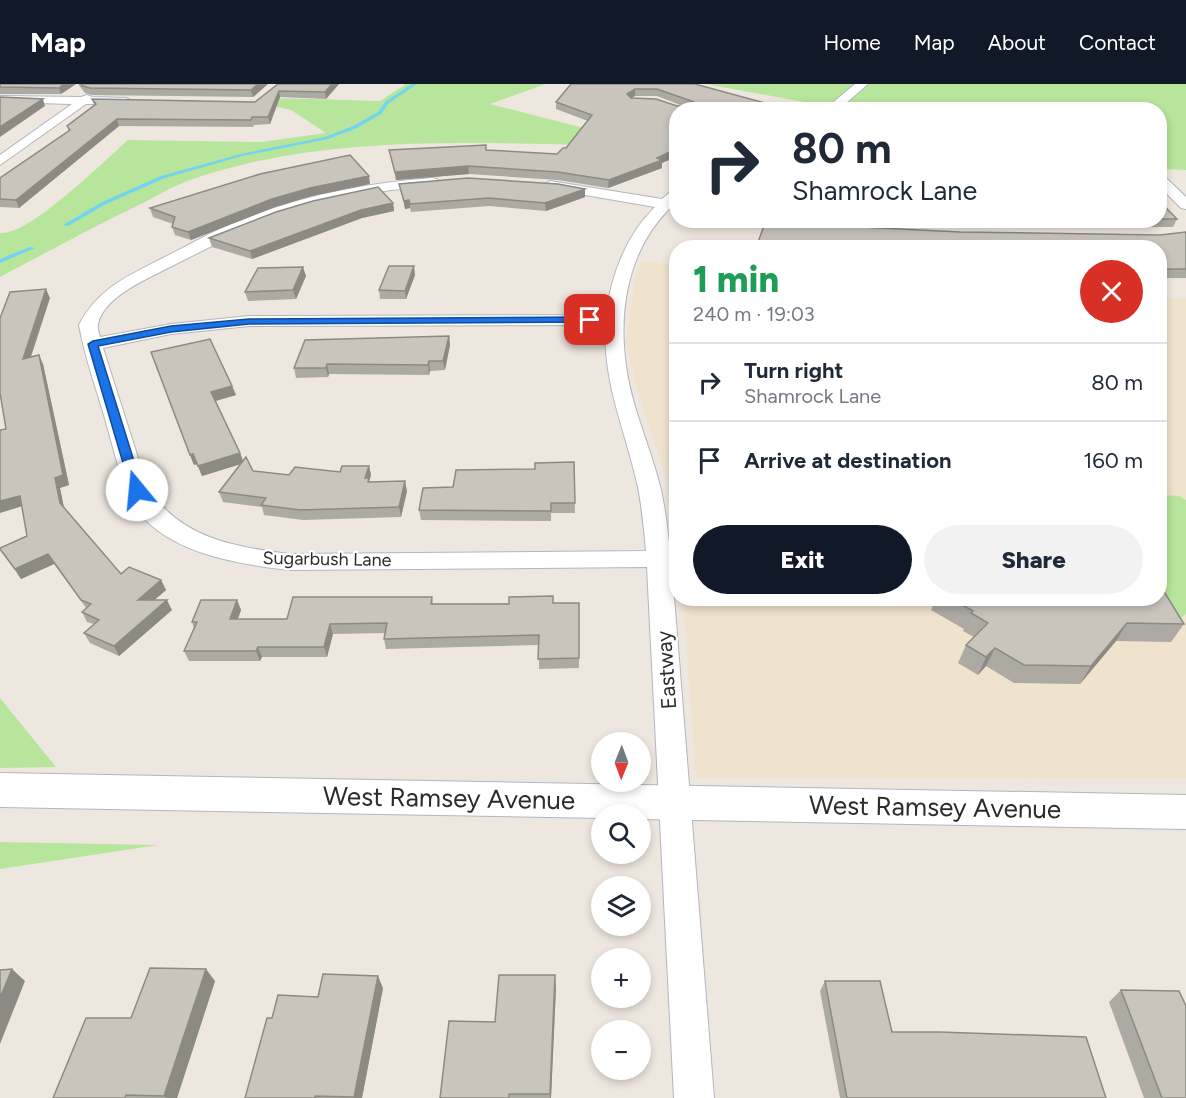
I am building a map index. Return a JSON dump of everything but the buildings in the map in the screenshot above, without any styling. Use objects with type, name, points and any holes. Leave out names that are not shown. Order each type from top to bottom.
[{"type":"street","points":[[840,102],[862,84]]},
{"type":"street","points":[[0,160],[100,89]]},
{"type":"street","points":[[0,99],[143,101]]},
{"type":"street","name":"Sugarbush Lane","points":[[448,181],[384,187],[319,200],[254,220],[224,233],[115,290],[100,303],[88,325],[137,490],[147,509],[172,530],[201,544],[245,556],[289,562],[659,560]]},
{"type":"street","points":[[531,183],[669,200]]},
{"type":"street","points":[[1167,187],[1186,205]]},
{"type":"street","name":"Eastway","points":[[669,205],[645,228],[627,261],[618,288],[613,320],[616,374],[649,489],[659,560],[694,1098]]},
{"type":"street","points":[[93,344],[171,329],[249,321],[613,320]]},
{"type":"street","name":"West Ramsey Avenue","points":[[0,790],[1186,812]]},
{"type":"shaded area","points":[[642,261],[669,264],[669,486],[636,386],[626,342],[634,283]]},
{"type":"shaded area","points":[[1167,298],[1186,298],[1186,779],[696,777],[684,606],[1167,606]]},
{"type":"green space","points":[[406,84],[546,84],[490,104],[599,132],[585,145],[435,143],[385,145],[287,156],[238,166],[177,185],[0,277],[0,233],[13,231],[47,210],[66,196],[128,140],[261,142],[326,133],[291,110],[264,104],[272,98],[380,101]]},
{"type":"green space","points":[[706,84],[1186,84],[1186,170],[1167,169],[1167,102],[804,102]]},
{"type":"green space","points":[[1167,495],[1179,496],[1186,500],[1186,614],[1176,621],[1167,605]]},
{"type":"green space","points":[[0,698],[56,767],[0,768]]},
{"type":"green space","points":[[0,842],[158,845],[0,869]]},
{"type":"waterway","points":[[66,225],[104,203],[163,177],[241,155],[326,138],[355,127],[380,113],[387,102],[415,84]]},
{"type":"waterway","points":[[0,261],[32,248]]},
{"type":"route","points":[[137,490],[93,344],[171,329],[249,321],[590,320]]}]
